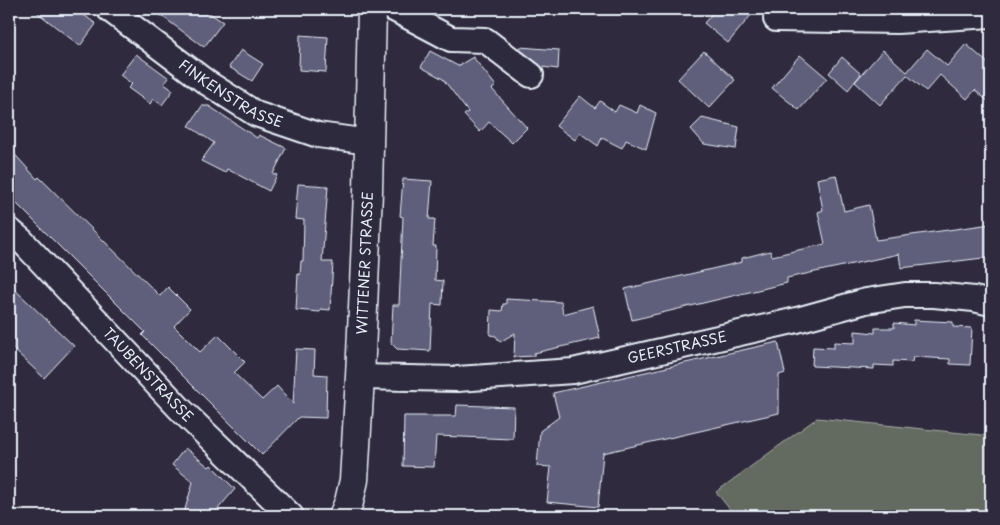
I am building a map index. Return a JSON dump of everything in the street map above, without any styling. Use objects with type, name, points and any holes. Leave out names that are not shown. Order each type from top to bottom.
[{"type":"main road","name":"WITTENER STRASSE","points":[[343,516],[349,502],[354,480],[360,377],[372,9]]},
{"type":"street","name":"FINKENSTRASSE","points":[[109,9],[206,82],[256,114],[318,135],[369,142]]},
{"type":"street","points":[[394,9],[452,39],[485,40],[530,75]]},
{"type":"street","points":[[776,19],[897,21],[991,15]]},
{"type":"street","name":"TAUBENSTRASSE","points":[[9,230],[22,241],[181,410],[291,516]]},
{"type":"street","name":"GEERSTRASSE","points":[[360,377],[457,379],[573,371],[797,320],[866,301],[905,296],[934,295],[974,299],[991,303]]},
{"type":"green space","points":[[817,418],[991,436],[991,516],[735,516],[716,492]]},
{"type":"building","points":[[33,9],[76,9],[96,24],[80,46]]},
{"type":"building","points":[[152,9],[203,9],[223,22],[204,47]]},
{"type":"building","points":[[716,9],[756,9],[728,43],[704,23]]},
{"type":"building","points":[[300,35],[328,37],[326,72],[299,70]]},
{"type":"building","points":[[966,44],[991,66],[991,104],[975,90],[967,99],[940,75],[926,91],[907,75],[880,105],[855,82],[883,50],[907,72],[927,49],[947,66]]},
{"type":"building","points":[[520,47],[559,50],[558,69],[542,67],[520,50]]},
{"type":"building","points":[[241,50],[263,64],[252,81],[229,67]]},
{"type":"building","points":[[430,51],[458,66],[473,57],[496,86],[492,89],[527,128],[512,143],[489,122],[480,132],[464,115],[468,112],[443,79],[421,67]]},
{"type":"building","points":[[704,51],[735,80],[709,108],[678,79]]},
{"type":"building","points":[[136,54],[169,78],[164,84],[173,90],[162,105],[153,99],[150,104],[128,88],[132,84],[120,75]]},
{"type":"building","points":[[800,55],[827,78],[799,110],[772,88]]},
{"type":"building","points":[[842,57],[861,74],[848,90],[829,73]]},
{"type":"building","points":[[580,96],[595,108],[600,101],[615,112],[619,105],[637,113],[640,105],[656,113],[646,149],[626,140],[622,148],[602,138],[598,146],[580,133],[575,140],[556,126]]},
{"type":"building","points":[[202,106],[209,106],[257,138],[259,135],[286,148],[273,174],[277,175],[269,191],[227,169],[225,173],[201,161],[214,143],[189,126]]},
{"type":"building","points":[[702,118],[739,127],[736,149],[704,144],[691,129]]},
{"type":"building","points":[[9,148],[37,179],[39,177],[160,296],[168,287],[190,309],[174,326],[200,352],[218,335],[245,362],[234,373],[262,400],[277,386],[293,404],[296,349],[315,350],[314,374],[327,375],[326,418],[299,417],[262,455],[142,335],[145,332],[9,196]]},
{"type":"building","points":[[836,175],[844,211],[869,205],[876,240],[991,224],[991,257],[901,268],[899,254],[787,278],[787,283],[632,320],[625,289],[742,262],[742,258],[770,251],[772,256],[825,244],[818,212],[823,210],[817,179]]},
{"type":"building","points":[[403,179],[432,181],[429,219],[435,219],[433,246],[436,246],[435,280],[443,281],[442,305],[432,304],[430,351],[397,349],[391,343],[393,305],[399,305],[403,217],[400,216]]},
{"type":"building","points":[[298,184],[328,186],[322,262],[333,262],[330,310],[320,309],[320,312],[296,310],[298,274],[300,275],[301,261],[303,261],[304,220],[295,219]]},
{"type":"building","points":[[9,284],[74,346],[44,378],[9,345]]},
{"type":"building","points":[[506,299],[561,302],[563,314],[593,306],[600,338],[534,353],[534,356],[514,357],[515,333],[500,342],[496,336],[490,335],[491,310],[502,311],[503,304],[506,304]]},
{"type":"building","points":[[914,320],[953,322],[953,327],[972,328],[970,365],[950,364],[950,359],[913,357],[912,362],[893,361],[893,366],[874,365],[874,369],[812,366],[813,347],[834,348],[834,342],[855,343],[855,331],[875,333],[875,328],[894,328],[894,323],[914,325]]},
{"type":"building","points":[[778,342],[785,373],[779,375],[779,413],[603,453],[598,507],[547,502],[551,467],[537,466],[540,431],[559,417],[553,393]]},
{"type":"building","points":[[457,405],[514,407],[513,439],[436,436],[434,467],[403,466],[404,416],[456,416]]},
{"type":"building","points":[[185,448],[209,467],[211,465],[235,489],[212,516],[183,516],[193,482],[172,465]]}]
